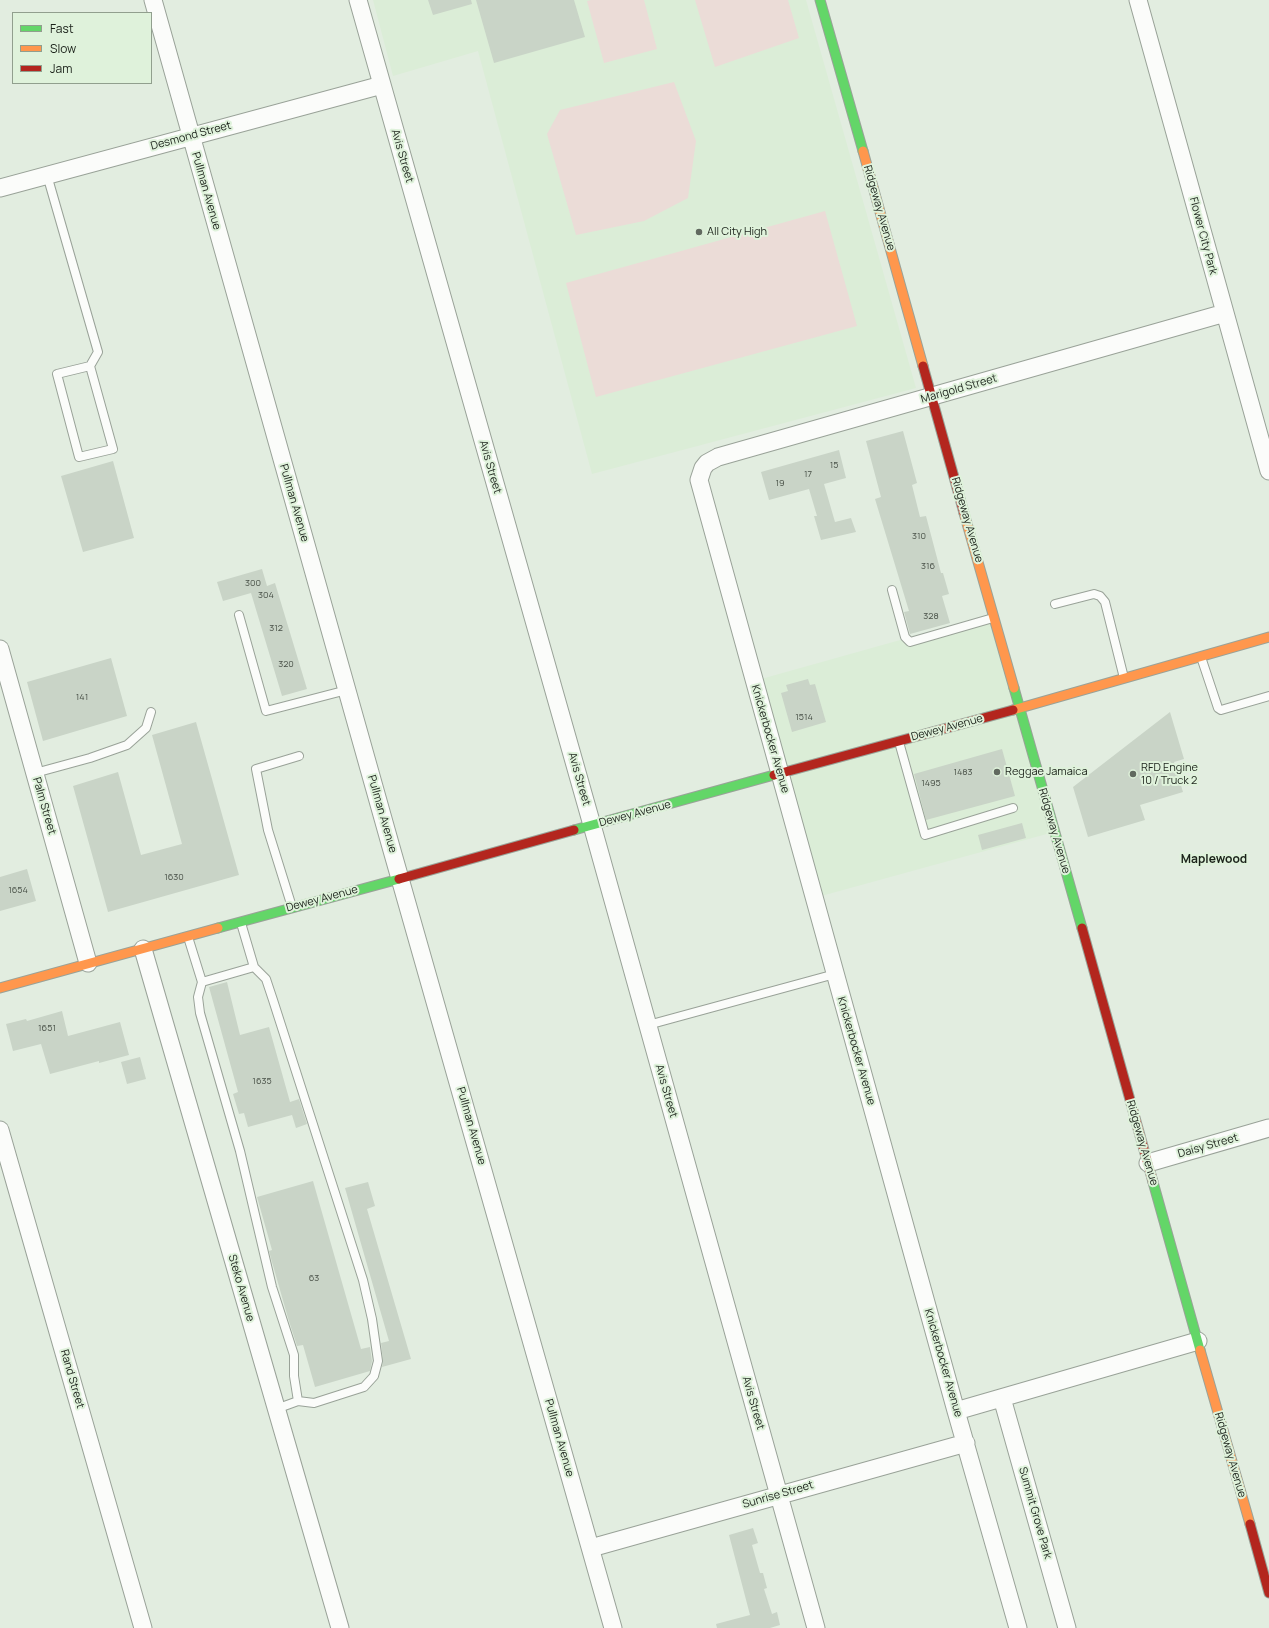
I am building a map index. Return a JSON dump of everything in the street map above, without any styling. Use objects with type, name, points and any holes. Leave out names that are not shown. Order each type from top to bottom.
[{"type":"street","name":"Pullman Avenue","points":[[153,0],[613,1628]]},
{"type":"street","name":"Avis Street","points":[[358,0],[592,825],[816,1628]]},
{"type":"street","name":"Ridgeway Avenue","points":[[820,0],[1269,1593]]},
{"type":"street","name":"Flower City Park","points":[[1138,0],[1269,471]]},
{"type":"street","name":"Desmond Street","points":[[0,188],[382,85]]},
{"type":"street","name":"Marigold Street","points":[[700,474],[707,463],[718,457],[1225,313]]},
{"type":"street","name":"Knickerbocker Avenue","points":[[700,474],[700,487],[956,1411],[1018,1628]]},
{"type":"street","name":"Dewey Avenue","points":[[0,988],[899,742],[1269,637]]},
{"type":"street","name":"Palm Street","points":[[0,649],[88,963]]},
{"type":"street","name":"Steko Avenue","points":[[143,948],[340,1628]]},
{"type":"street","name":"Daisy Street","points":[[1148,1163],[1269,1128]]},
{"type":"street","name":"Rand Street","points":[[0,1130],[143,1628]]},
{"type":"street","points":[[956,1411],[1198,1341]]},
{"type":"street","name":"Summit Grove Park","points":[[1002,1398],[1067,1628]]},
{"type":"street","name":"Sunrise Street","points":[[590,1548],[966,1443]]},
{"type":"lane","points":[[47,175],[98,352],[90,366],[113,449],[79,457],[57,374],[90,366]]},
{"type":"lane","points":[[892,590],[905,637],[910,642],[994,618]]},
{"type":"lane","points":[[1055,604],[1094,594],[1100,596],[1105,602],[1125,678]]},
{"type":"lane","points":[[239,614],[266,711],[347,690]]},
{"type":"lane","points":[[1201,656],[1218,708],[1221,710],[1269,696]]},
{"type":"lane","points":[[35,773],[90,758],[127,745],[146,728],[152,712]]},
{"type":"lane","points":[[899,742],[925,835],[1013,808]]},
{"type":"lane","points":[[292,908],[268,830],[256,769],[300,756]]},
{"type":"lane","points":[[240,922],[254,967],[266,979],[363,1280],[372,1320],[378,1361],[374,1376],[364,1387],[314,1403],[298,1401],[276,1409]]},
{"type":"lane","points":[[188,936],[202,982],[198,996],[200,1013],[240,1151],[272,1287],[294,1354],[294,1376],[298,1401]]},
{"type":"lane","points":[[202,982],[254,967]]},
{"type":"lane","points":[[648,1025],[835,974]]},
{"type":"shaded area","name":"All City High","points":[[373,0],[806,0],[916,388],[592,474],[478,51],[393,76]]},
{"type":"shaded area","points":[[644,0],[657,49],[604,63],[587,1]]},
{"type":"shaded area","points":[[695,0],[788,0],[799,38],[715,67]]},
{"type":"shaded area","points":[[674,82],[696,141],[688,198],[644,221],[576,235],[547,134],[560,110]]},
{"type":"shaded area","points":[[825,211],[857,326],[596,397],[566,283]]},
{"type":"shaded area","points":[[993,614],[1054,832],[814,898],[754,681]]},
{"type":"building","points":[[428,0],[471,0],[472,4],[433,15]]},
{"type":"building","points":[[476,0],[574,0],[585,37],[494,63]]},
{"type":"building","points":[[903,431],[917,483],[912,485],[920,517],[926,516],[941,573],[943,573],[949,594],[942,596],[950,623],[910,634],[904,612],[909,611],[875,499],[881,497],[866,441]]},
{"type":"building","points":[[839,450],[846,478],[824,484],[835,522],[851,518],[856,532],[821,540],[814,516],[817,516],[809,489],[769,500],[761,472]]},
{"type":"building","points":[[113,461],[134,538],[83,552],[61,476]]},
{"type":"building","points":[[262,569],[267,586],[275,583],[307,689],[282,696],[251,593],[223,601],[217,582]]},
{"type":"building","points":[[111,658],[127,716],[43,741],[27,682]]},
{"type":"building","points":[[808,679],[810,685],[815,684],[826,722],[792,732],[781,693],[788,691],[786,685]]},
{"type":"building","name":"RFD Engine 10 / Truck 2","points":[[1170,712],[1184,759],[1174,762],[1183,792],[1140,805],[1145,820],[1088,837],[1073,787]]},
{"type":"building","points":[[196,722],[239,875],[108,912],[73,786],[118,772],[141,855],[182,844],[152,735]]},
{"type":"building","points":[[1002,749],[1015,796],[926,820],[914,774]]},
{"type":"building","points":[[1022,823],[1026,838],[982,850],[978,835]]},
{"type":"building","points":[[27,869],[36,901],[0,911],[0,877]]},
{"type":"building","points":[[227,982],[240,1035],[269,1027],[290,1102],[299,1099],[307,1124],[296,1128],[292,1115],[248,1127],[244,1113],[239,1114],[233,1094],[238,1092],[209,987]]},
{"type":"building","points":[[62,1011],[68,1036],[120,1022],[129,1055],[50,1074],[41,1044],[13,1051],[6,1024],[26,1019],[27,1021]]},
{"type":"building","points":[[140,1057],[146,1079],[127,1084],[121,1062]]},
{"type":"building","points":[[313,1181],[361,1349],[370,1347],[372,1361],[370,1371],[315,1387],[303,1345],[297,1346],[288,1318],[269,1251],[272,1250],[257,1197]]},
{"type":"building","points":[[368,1182],[375,1206],[367,1209],[411,1359],[382,1367],[383,1361],[381,1343],[389,1341],[345,1188]]},
{"type":"building","points":[[753,1528],[758,1543],[752,1545],[760,1573],[763,1573],[767,1588],[764,1589],[772,1614],[777,1612],[780,1625],[770,1628],[717,1628],[716,1624],[750,1615],[729,1535]]},
{"type":"traffic: fast","points":[[820,0],[863,151]]},
{"type":"traffic: fast","points":[[1014,688],[1082,928]]},
{"type":"traffic: fast","points":[[574,830],[774,775]]},
{"type":"traffic: fast","points":[[218,928],[399,879]]},
{"type":"traffic: fast","points":[[1153,1182],[1200,1350]]},
{"type":"traffic: slow","points":[[863,151],[923,366]]},
{"type":"traffic: slow","points":[[964,513],[1014,688]]},
{"type":"traffic: slow","points":[[1013,710],[1269,637]]},
{"type":"traffic: slow","points":[[0,988],[218,928]]},
{"type":"traffic: slow","points":[[1200,1350],[1250,1524]]},
{"type":"traffic: jam","points":[[923,366],[964,513]]},
{"type":"traffic: jam","points":[[774,775],[1013,710]]},
{"type":"traffic: jam","points":[[399,879],[574,830]]},
{"type":"traffic: jam","points":[[1082,928],[1153,1182]]},
{"type":"traffic: jam","points":[[1250,1524],[1269,1593]]},
{"type":"place","name":"All City High","points":[[699,232]]},
{"type":"place","name":"Reggae Jamaica","points":[[997,772]]},
{"type":"place","name":"RFD Engine 10 / Truck 2","points":[[1133,774]]},
{"type":"district","name":"Maplewood","points":[[1214,860]]}]
